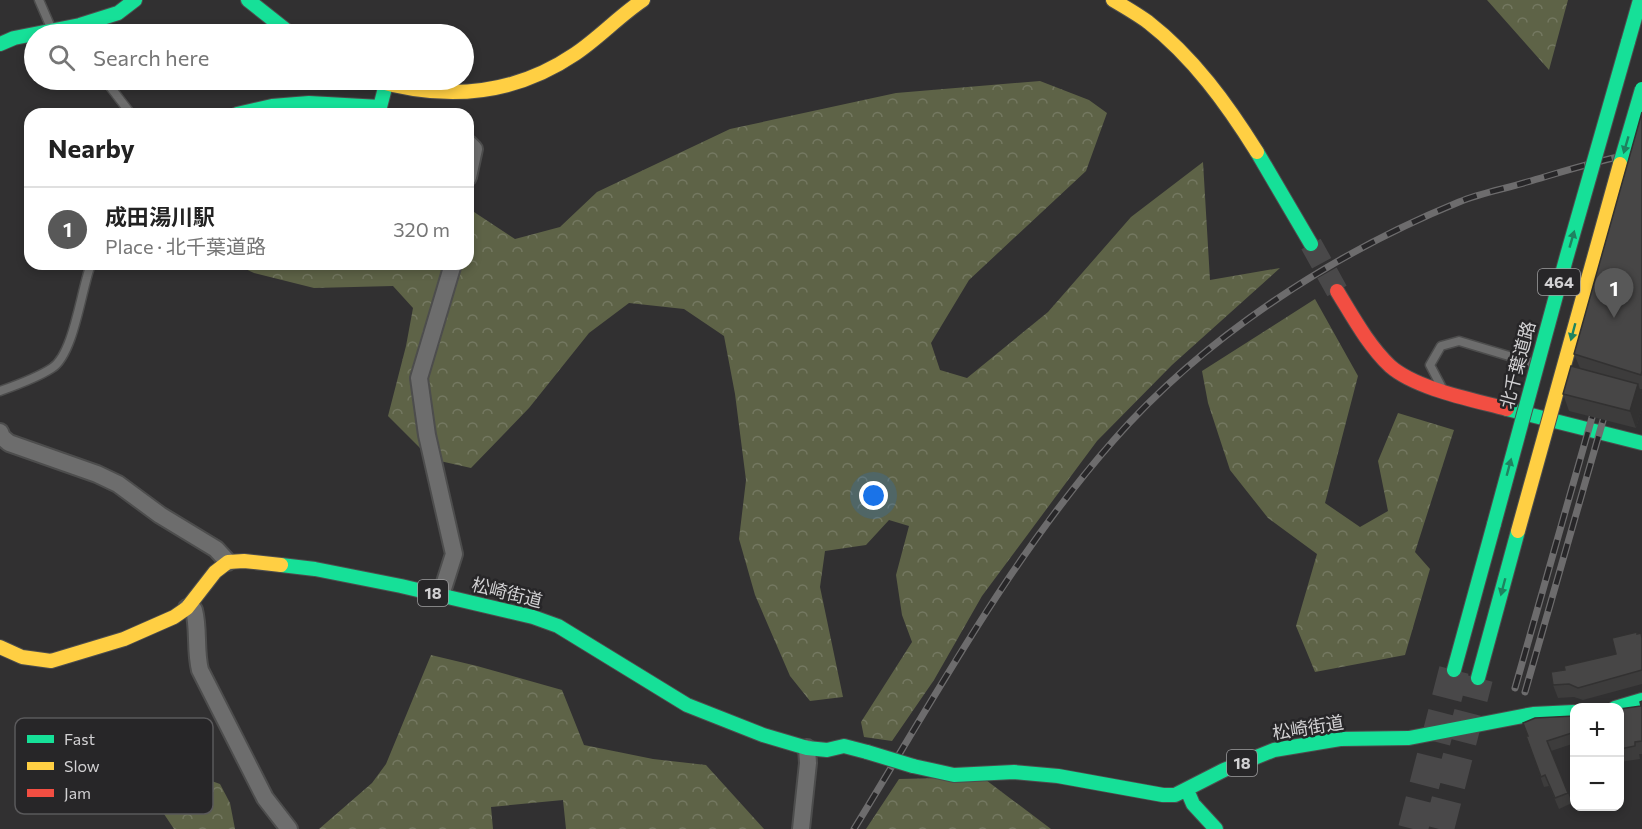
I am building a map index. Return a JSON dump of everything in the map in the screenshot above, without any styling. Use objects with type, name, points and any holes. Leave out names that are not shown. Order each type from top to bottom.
[{"type":"main road","points":[[88,24],[118,13],[135,0]]},
{"type":"main road","points":[[248,0],[278,24]]},
{"type":"main road","points":[[411,90],[462,94],[499,87],[528,78],[573,56],[643,0]]},
{"type":"main road","points":[[1113,0],[1164,35],[1191,60],[1215,88],[1240,124],[1311,244]]},
{"type":"main road","name":"北千葉道路","points":[[1454,670],[1566,259],[1640,2]]},
{"type":"main road","points":[[0,44],[24,36]]},
{"type":"main road","name":"464","points":[[1479,678],[1592,261],[1642,88]]},
{"type":"main road","points":[[264,108],[291,104],[335,108],[380,107],[380,90]]},
{"type":"main road","points":[[1337,291],[1372,347],[1392,368],[1419,383],[1444,392],[1642,443]]},
{"type":"main road","name":"松崎街道","points":[[228,562],[244,561],[338,573],[533,617],[558,626],[687,705],[764,735],[807,748],[827,750],[844,746],[954,775],[1014,772],[1058,776],[1163,795],[1175,795],[1224,770],[1274,750],[1340,739],[1409,738],[1533,714],[1570,712]]},
{"type":"main road","points":[[0,647],[22,657],[51,661],[124,639],[174,617],[187,608],[215,572],[228,562]]},
{"type":"main road","points":[[1624,705],[1642,700]]},
{"type":"main road","points":[[1187,790],[1193,804],[1216,829]]},
{"type":"street","points":[[441,595],[454,554],[427,435],[419,378],[451,270]]},
{"type":"street","points":[[0,433],[9,443],[97,474],[118,484],[160,515],[216,549],[228,562]]},
{"type":"street","points":[[187,608],[194,610],[197,620],[196,655],[200,670],[265,798],[289,829]]},
{"type":"street","points":[[801,829],[808,763],[807,748]]},
{"type":"lane","points":[[39,0],[49,24]]},
{"type":"lane","points":[[113,90],[126,108]]},
{"type":"lane","points":[[0,391],[54,367],[72,339],[89,270]]},
{"type":"lane","points":[[1444,392],[1430,365],[1441,346],[1459,341],[1573,375]]},
{"type":"green space","points":[[1487,0],[1568,0],[1549,70]]},
{"type":"green space","points":[[1040,81],[1089,100],[1107,113],[1086,171],[969,280],[931,343],[940,370],[967,378],[1048,312],[1131,217],[1203,162],[1210,280],[1280,268],[1172,365],[1097,441],[982,596],[934,680],[892,741],[864,737],[861,722],[912,642],[902,615],[896,575],[909,526],[889,520],[866,545],[825,551],[820,587],[843,697],[810,701],[790,676],[755,595],[739,539],[746,480],[735,394],[724,336],[684,309],[629,303],[589,333],[529,408],[471,468],[431,459],[388,416],[413,308],[393,286],[314,288],[248,270],[474,270],[474,212],[515,239],[560,227],[597,192],[730,129],[896,93]]},
{"type":"green space","points":[[1315,299],[1358,376],[1325,503],[1360,527],[1388,511],[1378,461],[1398,413],[1454,430],[1415,552],[1430,569],[1405,655],[1315,672],[1296,626],[1317,554],[1268,518],[1230,470],[1208,403],[1202,371]]},
{"type":"green space","points":[[431,655],[562,690],[584,745],[653,759],[706,765],[764,829],[566,829],[563,800],[491,807],[493,829],[319,829],[372,783],[386,764]]},
{"type":"green space","points":[[982,777],[1051,829],[866,829],[899,779]]},
{"type":"green space","points":[[213,782],[220,784],[230,803],[235,829],[174,829],[164,814],[213,814]]},
{"type":"building","points":[[1642,112],[1642,371],[1641,375],[1574,354]]},
{"type":"building","points":[[1571,366],[1638,384],[1630,411],[1563,394]]},
{"type":"building","points":[[1637,632],[1637,634],[1641,633],[1642,638],[1642,670],[1578,688],[1569,684],[1553,685],[1551,672],[1565,670],[1564,666],[1616,654],[1612,638]]},
{"type":"building","points":[[1642,701],[1642,741],[1635,742],[1635,746],[1624,748],[1624,708],[1641,706]]},
{"type":"building","points":[[1570,716],[1570,734],[1547,741],[1568,793],[1555,798],[1545,775],[1541,777],[1526,736],[1528,736],[1523,723],[1535,718]]},
{"type":"tunnel","points":[[1311,244],[1337,291]]},
{"type":"tunnel","points":[[1413,829],[1454,670]]},
{"type":"tunnel","points":[[1439,829],[1478,678]]},
{"type":"railway","points":[[854,829],[975,629],[1040,532],[1113,441],[1188,367],[1272,302],[1318,273],[1411,223],[1475,196],[1642,152]]},
{"type":"railway","points":[[1515,688],[1597,400]]},
{"type":"railway","points":[[1525,692],[1608,403]]},
{"type":"traffic: fast","points":[[83,24],[118,13],[135,0]]},
{"type":"traffic: fast","points":[[248,0],[278,24]]},
{"type":"traffic: fast","points":[[1628,42],[1640,0]]},
{"type":"traffic: fast","points":[[0,44],[24,36]]},
{"type":"traffic: fast","points":[[1494,524],[1628,42]]},
{"type":"traffic: fast","points":[[1620,164],[1642,89]]},
{"type":"traffic: fast","points":[[263,108],[309,103],[380,107],[384,90]]},
{"type":"traffic: fast","points":[[1257,152],[1311,244]]},
{"type":"traffic: fast","points":[[1507,409],[1642,443]]},
{"type":"traffic: fast","points":[[1454,670],[1494,524]]},
{"type":"traffic: fast","points":[[1478,678],[1518,531]]},
{"type":"traffic: fast","points":[[281,565],[315,569],[401,586],[533,617],[558,626],[687,705],[763,735],[807,748],[827,750],[844,746],[867,752]]},
{"type":"traffic: fast","points":[[1624,705],[1642,700]]},
{"type":"traffic: fast","points":[[913,766],[954,775],[1014,772],[1058,776],[1163,795],[1175,795],[1224,770],[1274,750],[1340,739],[1409,738],[1533,714],[1570,712]]},
{"type":"traffic: fast","points":[[867,752],[913,766]]},
{"type":"traffic: fast","points":[[1187,790],[1193,804],[1216,829]]},
{"type":"traffic: slow","points":[[420,90],[478,91],[527,79],[575,54],[643,0]]},
{"type":"traffic: slow","points":[[1113,0],[1148,22],[1180,50],[1234,116],[1257,152]]},
{"type":"traffic: slow","points":[[1518,531],[1620,164]]},
{"type":"traffic: slow","points":[[0,647],[22,657],[51,661],[124,639],[174,617],[187,608],[215,572],[228,562],[244,561],[281,565]]},
{"type":"traffic: jam","points":[[1337,291],[1375,349],[1390,366],[1401,374],[1446,393],[1507,409]]},
{"type":"place","name":"成田湯川駅","points":[[1614,318]]}]
